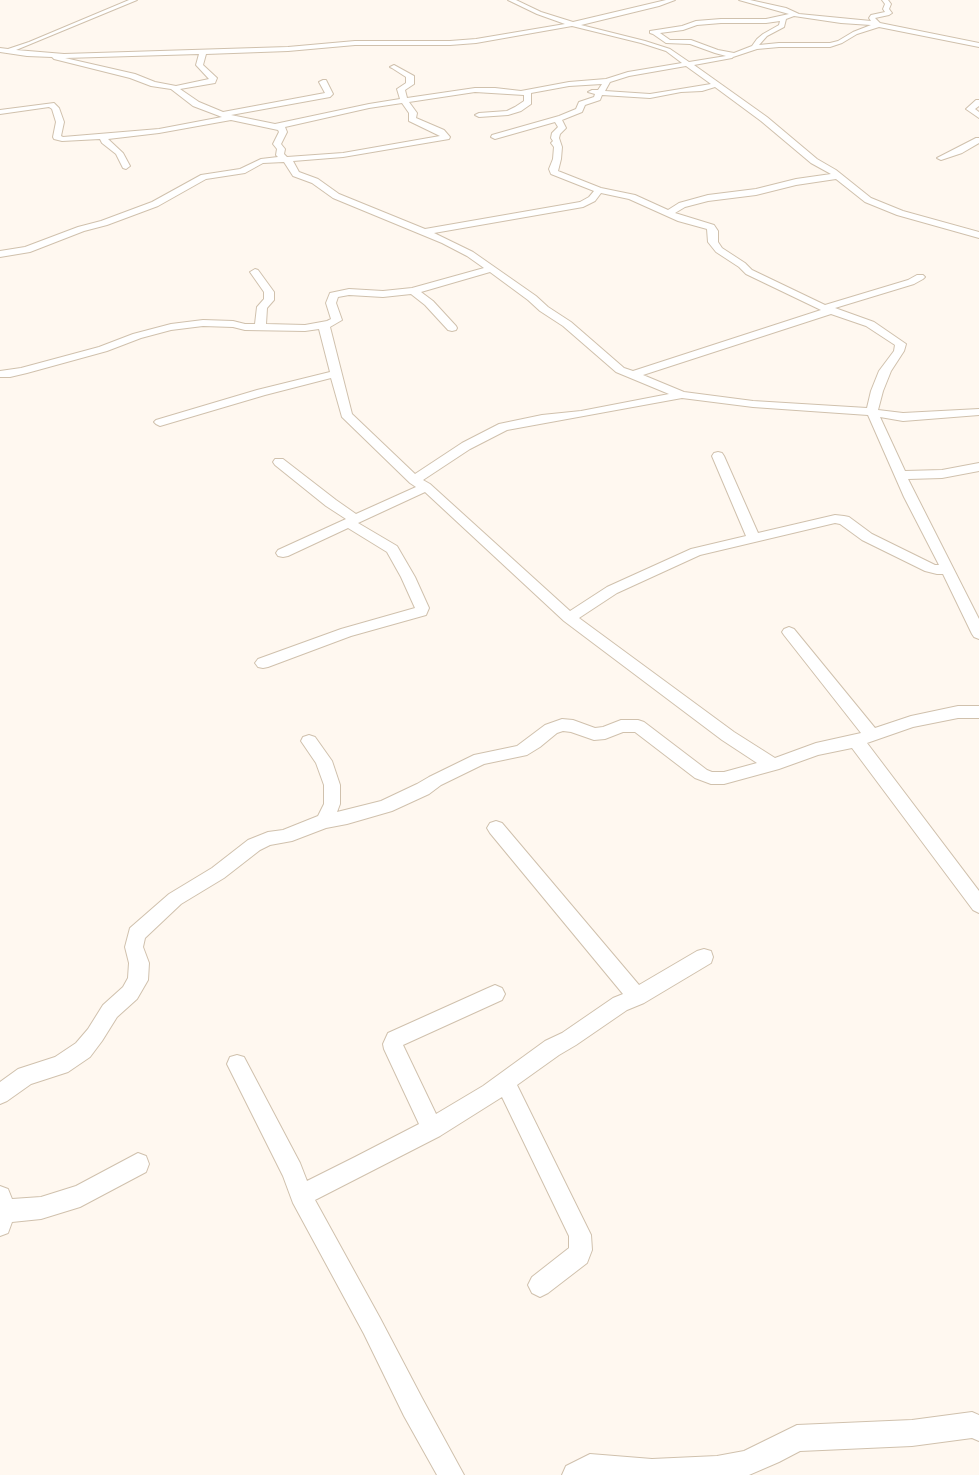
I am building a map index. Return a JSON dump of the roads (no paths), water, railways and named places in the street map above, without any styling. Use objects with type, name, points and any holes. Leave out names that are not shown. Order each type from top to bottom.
[{"type":"street","points":[[0,54],[31,43],[134,0]]},
{"type":"street","points":[[511,0],[539,13],[572,24],[663,48],[688,64],[764,119],[814,161],[868,200],[887,209],[979,235]]},
{"type":"street","points":[[0,50],[54,56],[128,55],[288,49],[355,43],[457,43],[572,24],[672,0]]},
{"type":"street","points":[[742,0],[786,10],[798,16],[878,25],[979,45]]},
{"type":"street","points":[[832,19],[887,14],[889,13],[886,9],[888,4],[885,0]]},
{"type":"street","points":[[647,33],[683,28],[689,24],[721,21],[757,21],[780,19],[794,14]]},
{"type":"street","points":[[873,16],[872,18],[878,25]]},
{"type":"street","points":[[754,48],[759,40],[765,35],[782,26],[783,20],[780,19]]},
{"type":"street","points":[[274,127],[369,106],[475,90],[527,93],[569,84],[608,81],[638,72],[735,56],[754,48],[779,45],[830,45],[840,42],[855,33],[878,25]]},
{"type":"street","points":[[656,32],[668,42],[691,42],[717,52],[735,56]]},
{"type":"street","points":[[617,36],[639,34]]},
{"type":"street","points":[[176,88],[212,81],[213,78],[199,65],[203,52]]},
{"type":"street","points":[[8,60],[28,55],[39,55]]},
{"type":"street","points":[[54,56],[56,58],[176,88],[196,104],[231,118],[282,128],[283,132],[277,144],[281,149],[280,155],[286,160],[296,174],[315,181],[322,188],[362,208],[425,232],[470,254],[532,298],[544,309],[567,324],[620,370],[682,395],[753,404],[872,412],[903,417],[979,412]]},
{"type":"street","points":[[0,254],[27,250],[81,229],[104,223],[150,207],[204,177],[242,171],[261,161],[342,155],[446,137],[441,132],[412,120],[413,113],[405,101],[401,89],[410,84],[410,76],[394,67]]},
{"type":"street","points":[[495,136],[558,120],[579,110],[582,104],[597,98],[608,81]]},
{"type":"street","points":[[222,114],[320,98],[329,94],[323,82]]},
{"type":"street","points":[[554,87],[600,93],[650,96],[681,90],[702,89],[716,85]]},
{"type":"street","points":[[479,115],[508,113],[518,109],[528,102],[527,93]]},
{"type":"street","points":[[979,102],[970,108],[979,116]]},
{"type":"street","points":[[0,112],[51,104],[55,108],[60,122],[57,137],[62,139],[159,131],[231,118]]},
{"type":"street","points":[[558,120],[562,128],[556,133],[555,143],[558,147],[557,159],[553,171],[565,178],[599,190],[632,197],[681,218],[711,227],[714,245],[750,272],[814,304],[846,317],[870,324],[901,344],[899,351],[886,371],[877,391],[872,412],[901,475],[979,634]]},
{"type":"street","points":[[103,136],[105,141],[119,153],[126,166]]},
{"type":"street","points":[[941,158],[959,151],[979,140]]},
{"type":"street","points":[[669,213],[682,205],[708,198],[762,191],[796,182],[836,176]]},
{"type":"street","points":[[425,232],[583,204],[592,199],[599,190]]},
{"type":"street","points":[[0,374],[10,374],[23,371],[103,349],[137,336],[171,327],[203,323],[260,327],[305,328],[324,326],[335,323],[337,320],[331,303],[334,295],[349,292],[383,294],[413,291],[491,269]]},
{"type":"street","points":[[255,272],[269,292],[269,300],[262,307],[260,327]]},
{"type":"street","points":[[634,375],[701,352],[807,319],[828,309],[885,289],[900,286],[920,277]]},
{"type":"street","points":[[413,291],[429,303],[452,328]]},
{"type":"street","points":[[324,326],[346,415],[369,438],[569,618],[728,736],[773,766]]},
{"type":"street","points":[[160,422],[260,392],[335,374]]},
{"type":"street","points":[[283,553],[352,521],[420,484],[466,446],[503,427],[682,395]]},
{"type":"street","points":[[718,456],[754,538]]},
{"type":"street","points":[[263,663],[346,632],[417,614],[421,612],[422,608],[408,577],[392,550],[352,521],[279,462]]},
{"type":"street","points":[[901,475],[942,474],[979,467]]},
{"type":"street","points":[[569,618],[612,590],[696,552],[840,519],[844,520],[867,537],[930,568],[937,570],[948,569]]},
{"type":"street","points":[[789,632],[872,735]]},
{"type":"street","points":[[0,1094],[25,1076],[61,1065],[83,1050],[110,1011],[130,993],[138,980],[139,963],[134,947],[137,934],[170,903],[218,873],[254,845],[268,839],[286,836],[325,821],[347,817],[386,806],[423,789],[434,781],[480,759],[521,751],[534,744],[551,729],[562,725],[573,726],[594,734],[606,733],[621,726],[638,726],[690,766],[711,778],[724,778],[773,766],[816,749],[856,741],[924,718],[935,718],[958,712],[979,712]]},
{"type":"street","points":[[309,741],[324,761],[332,785],[332,804],[325,821]]},
{"type":"street","points":[[856,741],[979,905]]},
{"type":"street","points":[[496,828],[637,997]]},
{"type":"street","points":[[301,1195],[432,1129],[505,1082],[552,1048],[569,1039],[620,1004],[637,997],[665,979],[704,958]]},
{"type":"street","points":[[432,1129],[394,1049],[393,1044],[395,1039],[495,994]]},
{"type":"street","points":[[237,1064],[292,1171],[301,1195],[372,1326],[413,1407],[451,1475]]},
{"type":"street","points":[[505,1082],[580,1235],[581,1250],[579,1255],[540,1285]]},
{"type":"street","points":[[1,1210],[20,1211],[41,1208],[80,1196],[138,1164]]},
{"type":"street","points":[[575,1475],[590,1467],[652,1472],[724,1468],[744,1464],[770,1453],[797,1438],[912,1433],[972,1425],[979,1428]]}]
